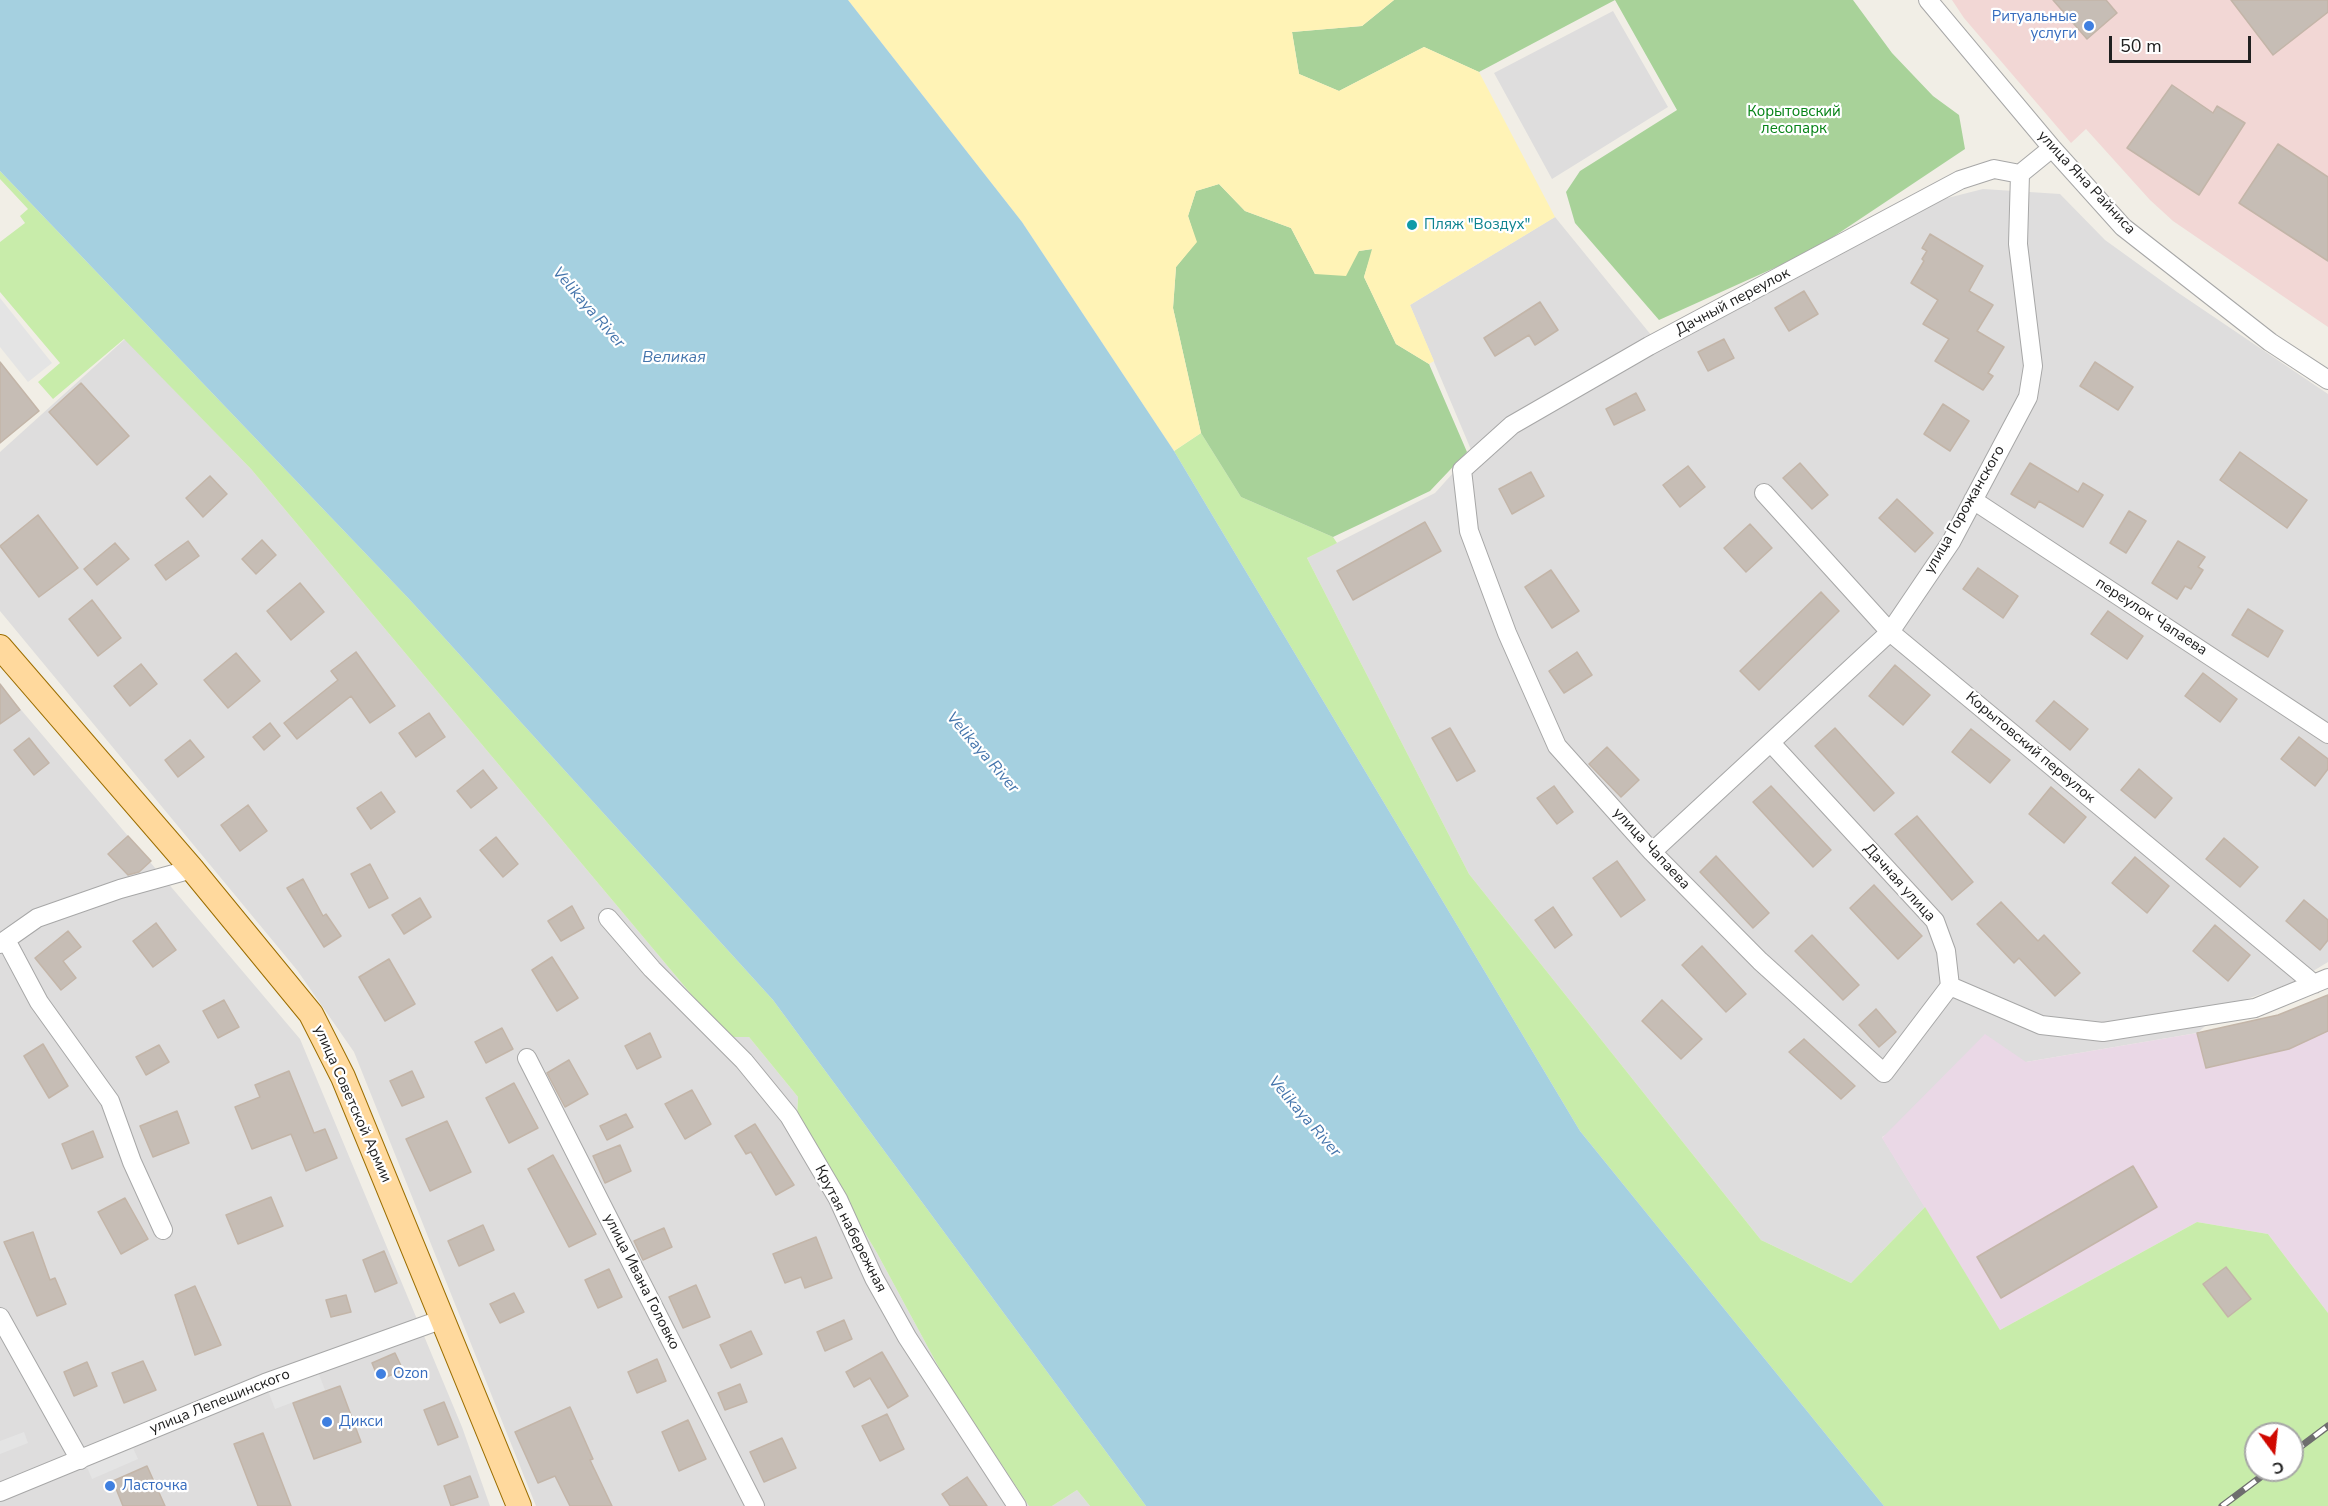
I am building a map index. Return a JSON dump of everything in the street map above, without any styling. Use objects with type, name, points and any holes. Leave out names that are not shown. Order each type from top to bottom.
[{"type":"main road","name":"улица Советской Армии","points":[[0,647],[192,869],[311,1014],[343,1077],[519,1506]]},
{"type":"street","name":"улица Яна Райниса","points":[[1928,0],[2052,148],[2123,227],[2270,342],[2328,380]]},
{"type":"street","points":[[2020,174],[2052,148]]},
{"type":"street","name":"Дачный переулок","points":[[1462,470],[1512,425],[1650,346],[1960,180],[1994,169],[2020,174]]},
{"type":"street","name":"улица Горожанского","points":[[1652,852],[1890,632],[1951,542],[2028,397],[2033,366],[2018,243],[2020,174]]},
{"type":"street","name":"улица Чапаева","points":[[1462,470],[1469,531],[1507,633],[1557,746],[1652,852],[1760,961],[1884,1074],[1950,986]]},
{"type":"street","name":"Корытовский переулок","points":[[1764,493],[1890,632],[2321,981]]},
{"type":"street","name":"переулок Чапаева","points":[[1973,500],[2328,734]]},
{"type":"street","name":"Дачная улица","points":[[1771,743],[1935,921],[1946,951],[1950,986]]},
{"type":"street","points":[[163,1230],[132,1162],[110,1101],[39,1002],[3,942],[37,918],[120,889],[192,869]]},
{"type":"street","name":"Крутая набережная","points":[[608,918],[652,969],[744,1061],[789,1116],[838,1199],[874,1278],[906,1337],[1017,1506]]},
{"type":"street","points":[[1950,986],[2041,1025],[2103,1032],[2255,1008],[2321,981]]},
{"type":"street","name":"улица Ивана Головко","points":[[527,1058],[755,1506]]},
{"type":"street","points":[[0,1317],[80,1460]]},
{"type":"street","name":"улица Лепешинского","points":[[0,1492],[332,1357],[443,1319]]},
{"type":"shaded area","points":[[1952,0],[2328,0],[2328,327],[2173,221],[2150,200],[2086,129],[2071,143],[1964,18]]},
{"type":"shaded area","points":[[1613,11],[1668,107],[1552,179],[1494,73]]},
{"type":"shaded area","points":[[1983,189],[2060,194],[2105,240],[2177,292],[2328,394],[2328,962],[2295,982],[2230,1005],[2197,1033],[2026,1062],[1882,1137],[1925,1207],[1851,1283],[1761,1240],[1469,874],[1307,558],[1435,493],[1472,452],[1410,305],[1555,217],[1660,346],[1916,206]]},
{"type":"shaded area","points":[[0,298],[52,363],[28,382],[0,347]]},
{"type":"shaded area","points":[[125,339],[251,469],[727,1037],[749,1037],[798,1097],[797,1119],[877,1253],[944,1377],[1029,1506],[536,1506],[354,1052],[297,970],[0,611],[0,452]]},
{"type":"shaded area","points":[[0,685],[300,1039],[462,1427],[490,1506],[0,1506]]},
{"type":"shaded area","points":[[2328,995],[2328,1313],[2268,1234],[2197,1222],[2000,1330],[1882,1138],[1985,1034],[2026,1062],[2197,1033],[2278,1015]]},
{"type":"shaded area","points":[[315,1364],[325,1390],[275,1409],[265,1383]]},
{"type":"shaded area","points":[[24,1432],[28,1443],[0,1454],[0,1441]]},
{"type":"shaded area","points":[[129,1439],[138,1459],[92,1479],[83,1458]]},
{"type":"shaded area","points":[[1077,1490],[1090,1506],[1052,1506]]},
{"type":"green space","points":[[1394,0],[1615,0],[1479,72],[1424,47],[1339,91],[1299,74],[1292,32],[1362,26]]},
{"type":"green space","name":"Корытовский лесопарк","points":[[1615,0],[1853,0],[1892,53],[1933,96],[1959,115],[1965,149],[1812,251],[1659,320],[1575,223],[1566,192],[1580,171],[1677,110]]},
{"type":"green space","points":[[0,171],[410,600],[773,1000],[1146,1506],[1090,1506],[1077,1490],[1052,1506],[1029,1506],[944,1377],[877,1253],[797,1119],[798,1097],[749,1037],[727,1037],[251,469],[124,339],[53,399],[38,382],[60,363],[0,292],[0,242],[25,223],[20,216],[28,209],[0,179]]},
{"type":"green space","points":[[1219,184],[1245,211],[1291,228],[1315,274],[1359,251],[1373,249],[1364,277],[1396,344],[1429,364],[1467,452],[1430,491],[1333,537],[1241,497],[1201,433],[1173,308],[1176,267],[1196,242],[1188,216],[1196,191]]},
{"type":"green space","points":[[1201,433],[1241,497],[1333,537],[1337,543],[1307,558],[1469,874],[1761,1240],[1851,1283],[1925,1207],[2000,1330],[2197,1222],[2268,1234],[2328,1313],[2328,1506],[1884,1506],[1580,1131],[1174,451]]},
{"type":"sand","name":"Пляж \"Воздух\"","points":[[848,0],[1394,0],[1362,26],[1292,32],[1299,74],[1339,91],[1424,47],[1479,72],[1555,217],[1410,305],[1434,361],[1429,364],[1396,344],[1364,277],[1372,249],[1359,251],[1346,276],[1315,274],[1291,228],[1245,211],[1219,184],[1196,191],[1188,216],[1197,242],[1176,267],[1173,308],[1201,433],[1174,451],[1022,222]]},
{"type":"water","name":"Великая","points":[[0,0],[848,0],[1022,222],[1174,451],[1580,1131],[1884,1506],[1146,1506],[773,1000],[410,600],[0,171]]},
{"type":"building","name":"Ритуальные услуги","points":[[2053,0],[2106,0],[2117,13],[2087,39]]},
{"type":"building","points":[[2231,0],[2328,0],[2328,12],[2273,55]]},
{"type":"building","points":[[2172,85],[2213,113],[2217,106],[2245,123],[2199,195],[2127,148]]},
{"type":"building","points":[[2278,144],[2328,177],[2328,261],[2239,203]]},
{"type":"building","points":[[1930,234],[1983,266],[1969,291],[1993,305],[1977,331],[2004,347],[1988,373],[1993,376],[1983,390],[1935,361],[1949,339],[1923,324],[1938,300],[1911,283],[1924,261],[1922,259],[1927,251],[1922,248]]},
{"type":"building","points":[[1804,291],[1818,314],[1789,331],[1775,308]]},
{"type":"building","points":[[1540,302],[1558,330],[1535,345],[1529,335],[1495,356],[1484,338]]},
{"type":"building","points":[[1724,339],[1734,358],[1708,371],[1698,352]]},
{"type":"building","points":[[0,362],[39,411],[0,443]]},
{"type":"building","points":[[2095,362],[2133,387],[2118,410],[2080,386]]},
{"type":"building","points":[[81,383],[129,436],[97,465],[49,412]]},
{"type":"building","points":[[1636,393],[1645,410],[1614,425],[1606,409]]},
{"type":"building","points":[[1943,404],[1969,421],[1950,451],[1924,434]]},
{"type":"building","points":[[2240,452],[2307,500],[2287,528],[2220,480]]},
{"type":"building","points":[[1800,463],[1828,495],[1812,509],[1783,478]]},
{"type":"building","points":[[2030,463],[2078,492],[2083,483],[2103,495],[2083,527],[2039,501],[2035,508],[2011,494]]},
{"type":"building","points":[[1688,466],[1705,487],[1680,507],[1663,485]]},
{"type":"building","points":[[1531,472],[1544,496],[1512,514],[1499,489]]},
{"type":"building","points":[[210,476],[227,494],[203,517],[186,498]]},
{"type":"building","points":[[1897,499],[1933,533],[1915,552],[1879,518]]},
{"type":"building","points":[[2129,511],[2146,521],[2126,553],[2110,543]]},
{"type":"building","points":[[38,515],[78,568],[39,597],[0,546]]},
{"type":"building","points":[[1425,522],[1441,551],[1353,600],[1337,571]]},
{"type":"building","points":[[1750,524],[1772,548],[1746,572],[1724,548]]},
{"type":"building","points":[[262,540],[276,555],[256,574],[242,559]]},
{"type":"building","points":[[188,541],[199,556],[166,580],[155,565]]},
{"type":"building","points":[[2178,541],[2205,557],[2198,567],[2203,570],[2191,589],[2185,586],[2177,599],[2152,583]]},
{"type":"building","points":[[115,543],[129,559],[97,585],[84,569]]},
{"type":"building","points":[[1978,568],[2018,596],[2003,618],[1963,589]]},
{"type":"building","points":[[1551,570],[1579,611],[1552,628],[1525,587]]},
{"type":"building","points":[[300,583],[324,612],[291,640],[267,611]]},
{"type":"building","points":[[1821,592],[1839,611],[1759,690],[1740,671]]},
{"type":"building","points":[[92,600],[121,638],[98,656],[69,619]]},
{"type":"building","points":[[2248,609],[2283,631],[2268,657],[2232,635]]},
{"type":"building","points":[[2108,611],[2143,636],[2127,659],[2091,634]]},
{"type":"building","points":[[356,652],[395,706],[370,723],[351,696],[297,739],[284,723],[338,680],[331,671]]},
{"type":"building","points":[[1577,652],[1592,675],[1564,693],[1549,671]]},
{"type":"building","points":[[236,653],[260,681],[228,708],[204,680]]},
{"type":"building","points":[[141,664],[157,684],[130,706],[114,686]]},
{"type":"building","points":[[1895,665],[1930,695],[1903,725],[1869,696]]},
{"type":"building","points":[[2203,673],[2237,699],[2220,722],[2185,696]]},
{"type":"building","points":[[0,684],[20,710],[0,724]]},
{"type":"building","points":[[2054,701],[2088,729],[2070,750],[2036,721]]},
{"type":"building","points":[[429,713],[445,737],[416,757],[399,733]]},
{"type":"building","points":[[270,723],[280,736],[264,750],[253,737]]},
{"type":"building","points":[[1450,728],[1475,771],[1457,781],[1432,738]]},
{"type":"building","points":[[1835,728],[1894,793],[1874,811],[1815,746]]},
{"type":"building","points":[[1971,729],[2010,760],[1990,783],[1952,752]]},
{"type":"building","points":[[2299,737],[2328,759],[2328,769],[2315,786],[2281,759]]},
{"type":"building","points":[[29,738],[49,763],[34,775],[14,750]]},
{"type":"building","points":[[190,740],[204,757],[178,777],[165,760]]},
{"type":"building","points":[[1607,747],[1639,780],[1621,797],[1589,764]]},
{"type":"building","points":[[2139,769],[2172,798],[2155,818],[2121,790]]},
{"type":"building","points":[[483,770],[497,788],[471,808],[457,791]]},
{"type":"building","points":[[1554,786],[1573,812],[1557,824],[1537,798]]},
{"type":"building","points":[[1771,786],[1831,850],[1813,867],[1753,802]]},
{"type":"building","points":[[2051,787],[2086,817],[2064,843],[2029,814]]},
{"type":"building","points":[[381,792],[395,812],[371,829],[357,808]]},
{"type":"building","points":[[248,805],[267,831],[240,851],[221,825]]},
{"type":"building","points":[[1917,816],[1973,882],[1952,900],[1895,834]]},
{"type":"building","points":[[128,836],[151,861],[139,872],[128,875],[108,854]]},
{"type":"building","points":[[496,837],[518,864],[503,877],[480,850]]},
{"type":"building","points":[[2224,838],[2258,867],[2240,887],[2206,859]]},
{"type":"building","points":[[1716,856],[1769,913],[1753,928],[1700,872]]},
{"type":"building","points":[[2135,857],[2169,886],[2147,913],[2112,883]]},
{"type":"building","points":[[1617,861],[1645,900],[1621,917],[1593,878]]},
{"type":"building","points":[[370,864],[388,898],[369,908],[351,874]]},
{"type":"building","points":[[303,879],[323,916],[326,914],[341,936],[324,947],[287,888]]},
{"type":"building","points":[[1874,885],[1922,936],[1898,959],[1850,908]]},
{"type":"building","points":[[420,898],[431,917],[404,934],[392,915]]},
{"type":"building","points":[[2304,900],[2328,920],[2328,940],[2320,950],[2286,921]]},
{"type":"building","points":[[2001,902],[2038,941],[2044,935],[2080,973],[2055,996],[2019,958],[2014,963],[1977,924]]},
{"type":"building","points":[[572,906],[584,928],[561,941],[548,921]]},
{"type":"building","points":[[1553,907],[1572,935],[1555,948],[1535,920]]},
{"type":"building","points":[[156,923],[176,950],[153,967],[133,941]]},
{"type":"building","points":[[2215,925],[2250,955],[2228,981],[2193,951]]},
{"type":"building","points":[[68,931],[81,947],[63,961],[76,978],[61,990],[35,958]]},
{"type":"building","points":[[1812,935],[1859,985],[1843,1000],[1795,951]]},
{"type":"building","points":[[1702,946],[1746,994],[1726,1012],[1682,965]]},
{"type":"building","points":[[552,957],[578,998],[557,1011],[532,970]]},
{"type":"building","points":[[389,959],[415,1004],[385,1021],[359,977]]},
{"type":"building","points":[[2328,995],[2328,1031],[2289,1049],[2206,1068],[2197,1033],[2278,1015]]},
{"type":"building","points":[[224,1000],[239,1027],[218,1038],[203,1011]]},
{"type":"building","points":[[1662,1000],[1702,1039],[1681,1059],[1642,1021]]},
{"type":"building","points":[[1876,1009],[1896,1032],[1879,1047],[1859,1025]]},
{"type":"building","points":[[502,1028],[513,1049],[486,1063],[475,1042]]},
{"type":"building","points":[[650,1033],[661,1057],[637,1069],[625,1046]]},
{"type":"building","points":[[1804,1039],[1855,1086],[1841,1099],[1789,1052]]},
{"type":"building","points":[[43,1044],[68,1086],[49,1098],[24,1056]]},
{"type":"building","points":[[159,1045],[169,1062],[146,1075],[136,1057]]},
{"type":"building","points":[[569,1060],[588,1094],[565,1107],[547,1073]]},
{"type":"building","points":[[289,1071],[314,1133],[325,1129],[337,1158],[306,1171],[291,1134],[252,1149],[235,1107],[260,1097],[255,1085]]},
{"type":"building","points":[[412,1071],[424,1097],[402,1106],[390,1081]]},
{"type":"building","points":[[514,1083],[538,1128],[509,1143],[486,1098]]},
{"type":"building","points":[[692,1090],[711,1124],[685,1139],[665,1104]]},
{"type":"building","points":[[177,1111],[189,1143],[153,1157],[140,1126]]},
{"type":"building","points":[[626,1114],[633,1127],[607,1140],[600,1126]]},
{"type":"building","points":[[447,1121],[471,1172],[430,1191],[406,1139]]},
{"type":"building","points":[[755,1124],[794,1185],[776,1195],[751,1152],[746,1154],[735,1136]]},
{"type":"building","points":[[93,1131],[103,1157],[72,1169],[62,1144]]},
{"type":"building","points":[[620,1145],[631,1171],[605,1183],[593,1156]]},
{"type":"building","points":[[553,1155],[596,1234],[569,1247],[528,1169]]},
{"type":"building","points":[[2133,1166],[2157,1207],[2001,1298],[1977,1257]]},
{"type":"building","points":[[271,1197],[283,1226],[238,1244],[226,1215]]},
{"type":"building","points":[[125,1198],[148,1239],[121,1254],[98,1212]]},
{"type":"building","points":[[483,1225],[494,1250],[459,1266],[448,1241]]},
{"type":"building","points":[[664,1228],[672,1247],[643,1260],[634,1241]]},
{"type":"building","points":[[33,1232],[50,1280],[55,1278],[66,1304],[37,1316],[4,1242]]},
{"type":"building","points":[[816,1237],[832,1278],[805,1288],[801,1277],[785,1283],[773,1254]]},
{"type":"building","points":[[384,1251],[397,1283],[375,1292],[363,1260]]},
{"type":"building","points":[[2226,1267],[2251,1299],[2228,1317],[2203,1284]]},
{"type":"building","points":[[609,1269],[622,1297],[598,1308],[585,1280]]},
{"type":"building","points":[[696,1285],[710,1317],[683,1328],[669,1297]]},
{"type":"building","points":[[195,1286],[221,1345],[195,1355],[175,1295]]},
{"type":"building","points":[[514,1293],[524,1312],[500,1323],[490,1304]]},
{"type":"building","points":[[346,1295],[351,1312],[331,1317],[326,1300]]},
{"type":"building","points":[[844,1320],[852,1339],[825,1351],[817,1332]]},
{"type":"building","points":[[751,1331],[762,1354],[731,1368],[720,1345]]},
{"type":"building","points":[[882,1352],[908,1396],[888,1408],[870,1378],[854,1387],[846,1372]]},
{"type":"building","points":[[395,1353],[403,1370],[379,1380],[372,1363]]},
{"type":"building","points":[[657,1359],[666,1381],[637,1393],[628,1372]]},
{"type":"building","points":[[143,1361],[156,1390],[124,1403],[112,1373]]},
{"type":"building","points":[[87,1362],[97,1386],[74,1396],[64,1372]]},
{"type":"building","points":[[740,1384],[747,1402],[725,1410],[718,1393]]},
{"type":"building","name":"Дикси","points":[[340,1386],[361,1442],[314,1459],[293,1403]]},
{"type":"building","points":[[444,1402],[458,1437],[438,1445],[424,1410]]},
{"type":"building","points":[[570,1407],[593,1459],[590,1460],[612,1506],[570,1506],[555,1476],[538,1483],[515,1432]]},
{"type":"building","points":[[887,1414],[904,1449],[880,1461],[862,1426]]},
{"type":"building","points":[[688,1420],[706,1459],[679,1471],[662,1432]]},
{"type":"building","points":[[263,1433],[291,1506],[258,1506],[234,1444]]},
{"type":"building","points":[[782,1438],[796,1468],[764,1482],[750,1452]]},
{"type":"building","points":[[147,1466],[165,1506],[123,1506],[113,1481]]},
{"type":"building","points":[[470,1476],[478,1497],[451,1506],[444,1486]]},
{"type":"building","points":[[967,1477],[987,1506],[950,1506],[942,1494]]},
{"type":"railway","points":[[2304,1444],[2328,1426]]},
{"type":"railway","points":[[2222,1506],[2254,1482]]},
{"type":"place","name":"Ритуальные услуги","points":[[2089,26]]},
{"type":"place","name":"Пляж \"Воздух\"","points":[[1412,225]]},
{"type":"place","name":"Ozon","points":[[381,1374]]},
{"type":"place","name":"Дикси","points":[[327,1422]]},
{"type":"place","name":"Ласточка","points":[[110,1486]]},
{"type":"water label","name":"Velikaya River","points":[[588,308]]},
{"type":"water label","name":"Velikaya River","points":[[982,753]]},
{"type":"water label","name":"Velikaya River","points":[[1304,1117]]}]
